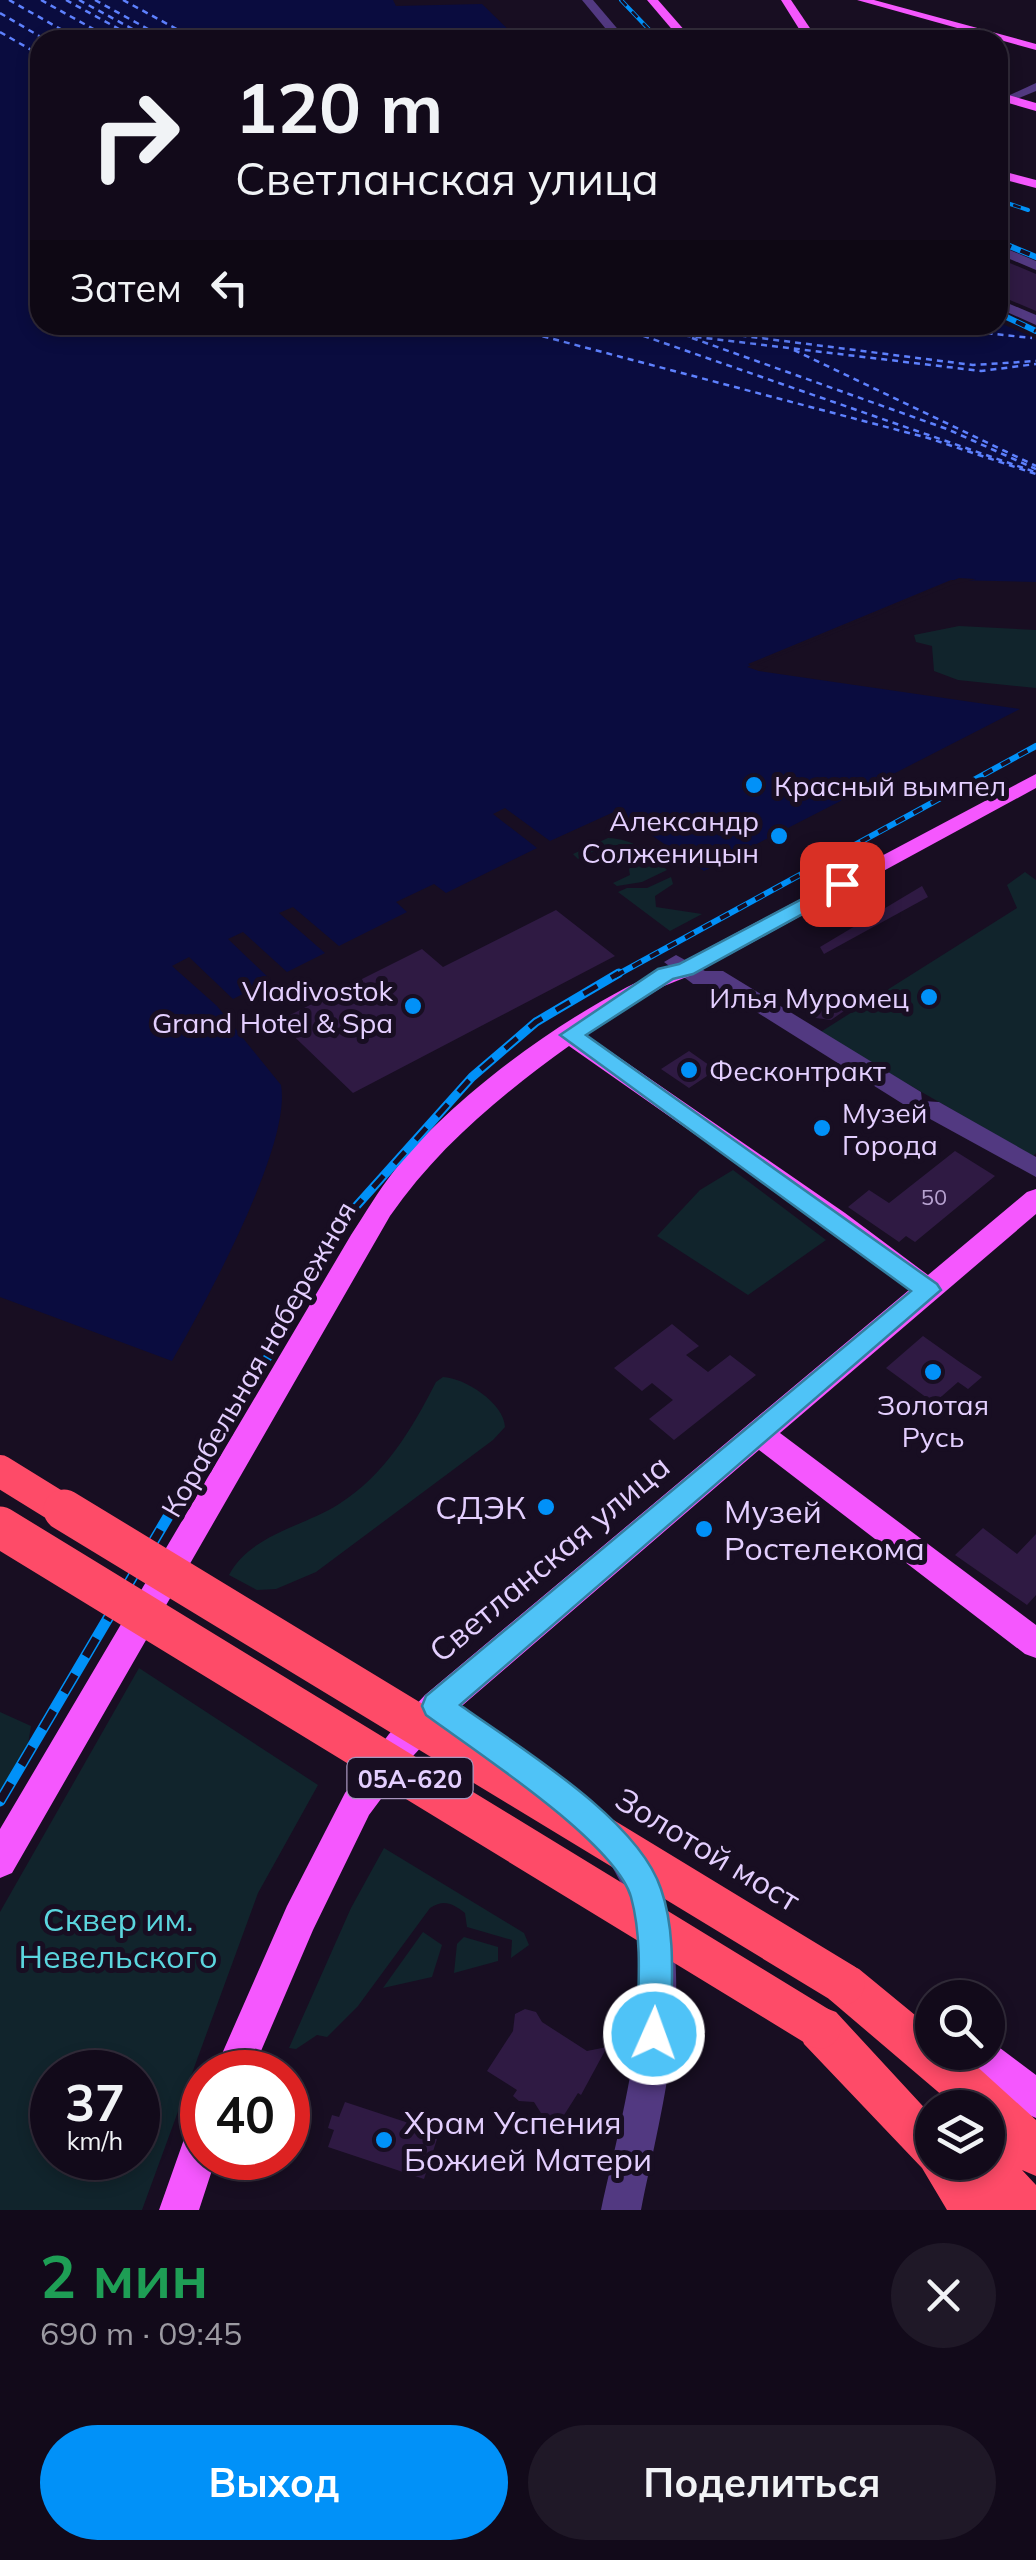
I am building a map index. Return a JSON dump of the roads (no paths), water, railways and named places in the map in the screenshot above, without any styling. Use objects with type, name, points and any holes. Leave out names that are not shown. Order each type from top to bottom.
[{"type":"highway","name":"Золотой мост","points":[[0,1471],[844,1984],[993,2108],[1036,2152]]},
{"type":"highway","name":"05А-620","points":[[0,1527],[820,2028]]},
{"type":"highway","points":[[820,2028],[915,2104]]},
{"type":"highway","points":[[820,2028],[915,2130]]},
{"type":"highway","points":[[955,2180],[974,2210]]},
{"type":"highway","points":[[998,2180],[1026,2210]]},
{"type":"main road","points":[[652,0],[678,30]]},
{"type":"main road","points":[[786,0],[806,30]]},
{"type":"main road","points":[[862,0],[973,30]]},
{"type":"main road","points":[[1008,39],[1036,47]]},
{"type":"main road","points":[[1008,99],[1036,107]]},
{"type":"main road","points":[[1008,177],[1033,183]]},
{"type":"main road","name":"Корабельная набережная","points":[[0,1860],[403,1179],[425,1152],[488,1094],[570,1035],[676,969],[1036,766]]},
{"type":"main road","name":"Корабельная набережная","points":[[676,969],[1036,780]]},
{"type":"main road","points":[[570,1035],[836,1220],[928,1290]]},
{"type":"main road","name":"Светланская улица","points":[[243,2050],[300,1918],[358,1804],[401,1745],[437,1706],[1036,1199]]},
{"type":"main road","points":[[758,1434],[1036,1644]]},
{"type":"main road","points":[[844,1984],[915,2021]]},
{"type":"main road","points":[[998,2070],[1036,2098]]},
{"type":"main road","points":[[179,2210],[189,2180]]},
{"type":"street","points":[[587,0],[612,30]]},
{"type":"street","points":[[1008,95],[1036,87]]},
{"type":"street","points":[[1008,253],[1036,266]]},
{"type":"street","points":[[1008,308],[1036,321]]},
{"type":"street","points":[[676,969],[700,979],[714,976],[1035,1168]]},
{"type":"street","points":[[437,1706],[585,1817],[635,1870],[646,1891],[655,1935],[654,2034],[621,2210]]},
{"type":"railway","points":[[621,0],[650,30]]},
{"type":"railway","points":[[1008,203],[1028,210]]},
{"type":"railway","points":[[1008,245],[1036,257]]},
{"type":"railway","points":[[1008,318],[1036,331]]},
{"type":"railway","points":[[615,976],[1036,746]]},
{"type":"railway","points":[[171,1513],[248,1393],[343,1221],[472,1077],[536,1022],[619,973]]},
{"type":"railway","points":[[0,1801],[172,1510]]},
{"type":"place","name":"Красный вымпел","points":[[754,785]]},
{"type":"place","name":"Александр Солженицын","points":[[779,836]]},
{"type":"place","name":"Илья Муромец","points":[[929,997]]},
{"type":"place","name":"Vladivostok Grand Hotel & Spa","points":[[413,1006]]},
{"type":"place","name":"Фесконтракт","points":[[689,1070]]},
{"type":"place","name":"Музей Города","points":[[822,1128]]},
{"type":"place","name":"Золотая Русь","points":[[933,1372]]},
{"type":"place","name":"СДЭК","points":[[546,1507]]},
{"type":"place","name":"Музей Ростелекома","points":[[704,1529]]},
{"type":"place","name":"Храм Успения Божией Матери","points":[[384,2140]]},
{"type":"park label","name":"Сквер им. Невельского","points":[[118,1938]]}]
